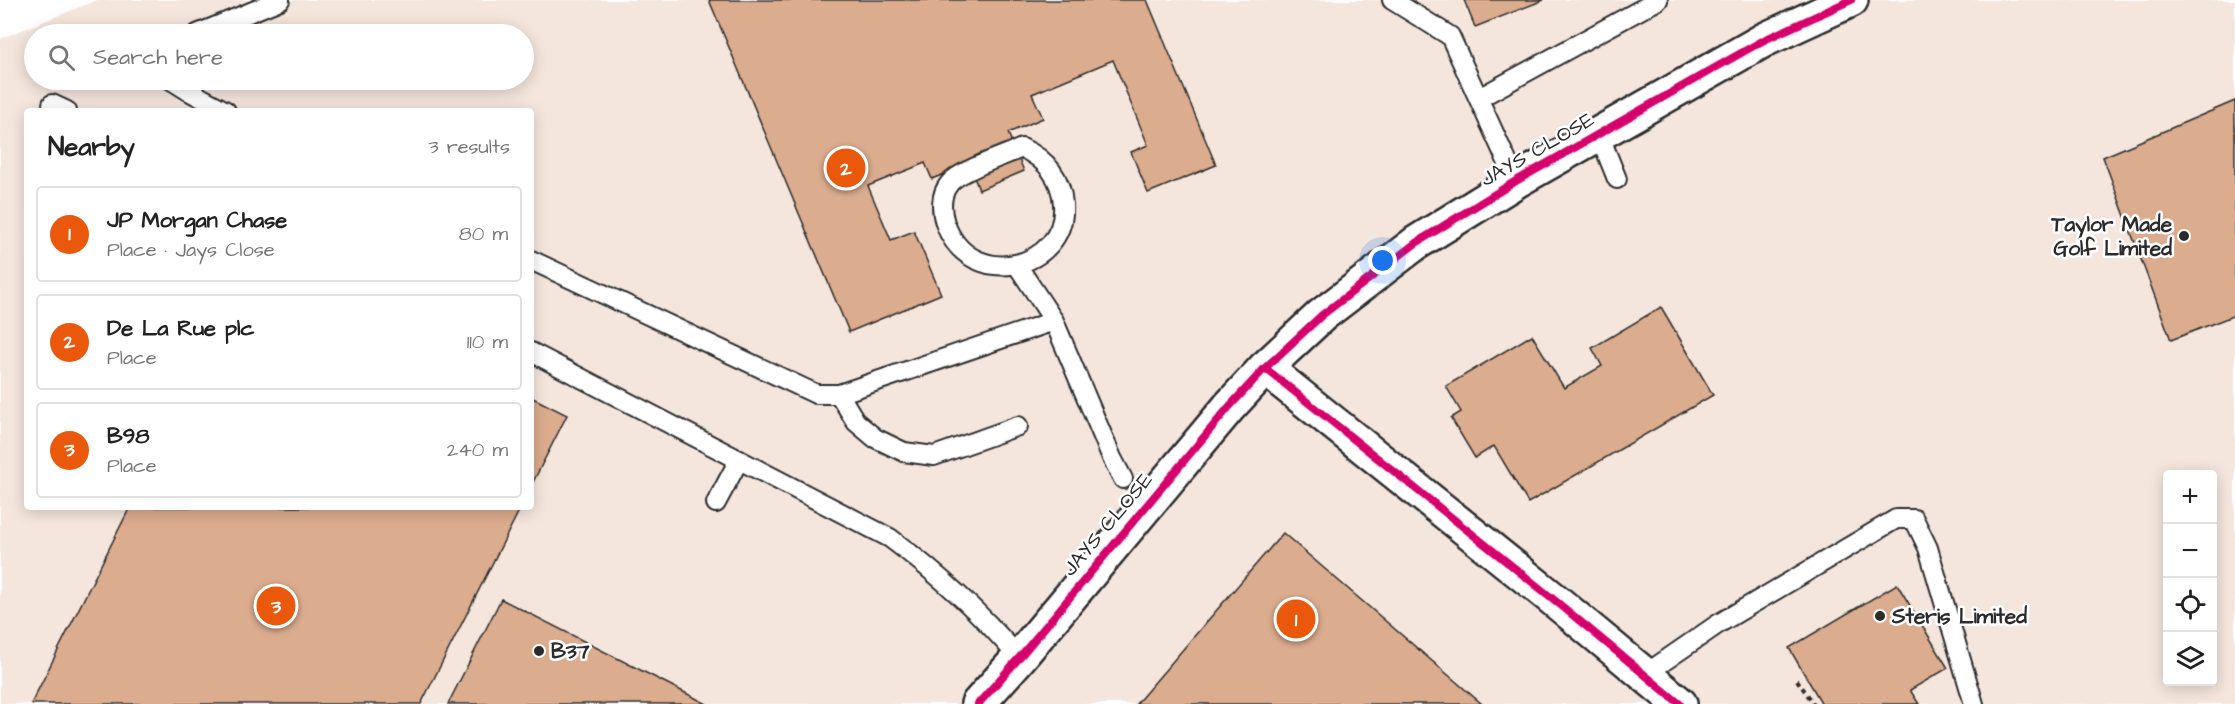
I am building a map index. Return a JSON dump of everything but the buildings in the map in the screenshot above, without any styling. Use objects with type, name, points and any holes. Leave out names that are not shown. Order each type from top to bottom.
[{"type":"street","name":"JAYS CLOSE","points":[[978,704],[1229,407],[1265,368],[1322,315],[1416,243],[1516,181],[1764,40],[1851,0]]},
{"type":"street","points":[[1265,368],[1552,598],[1680,704]]},
{"type":"lane","points":[[221,24],[280,0]]},
{"type":"lane","points":[[1392,0],[1450,36],[1516,181]]},
{"type":"lane","points":[[1479,98],[1658,0]]},
{"type":"lane","points":[[187,90],[220,108]]},
{"type":"lane","points":[[1599,134],[1617,179]]},
{"type":"lane","points":[[1022,148],[1036,155],[1051,168],[1060,186],[1064,206],[1060,226],[1050,244],[1035,257],[1017,265],[997,266],[978,261],[961,250],[949,235],[942,216],[942,196],[949,182],[963,173],[1022,148]]},
{"type":"lane","points":[[534,261],[794,386],[816,394],[839,394],[1054,321]]},
{"type":"lane","points":[[1017,265],[1054,321],[1123,479]]},
{"type":"lane","points":[[534,354],[890,538],[931,569],[994,628],[1019,658]]},
{"type":"lane","points":[[839,394],[856,422],[875,438],[904,452],[934,456],[1018,426]]},
{"type":"lane","points":[[716,503],[739,460]]},
{"type":"lane","points":[[1644,675],[1718,624],[1886,524],[1896,519],[1914,519],[1928,548],[1974,704]]},
{"type":"path","points":[[1797,680],[1814,704]]},
{"type":"shaded area","points":[[97,0],[2235,0],[2235,704],[1698,704],[1694,701],[1691,704],[0,704],[0,39],[24,29],[24,90],[534,90],[534,24],[37,24]]},
{"type":"cycle path","points":[[978,704],[1229,407],[1265,368],[1322,315],[1416,243],[1516,181],[1764,40],[1851,0]]},
{"type":"cycle path","points":[[1265,368],[1552,598],[1680,704]]},
{"type":"place","name":"De La Rue plc","points":[[846,168]]},
{"type":"place","name":"Taylor Made Golf Limited","points":[[2184,236]]},
{"type":"place","name":"B98","points":[[276,606]]},
{"type":"place","name":"Steris Limited","points":[[1880,616]]},
{"type":"place","name":"JP Morgan Chase","points":[[1296,619]]},
{"type":"place","name":"B37","points":[[539,651]]}]
